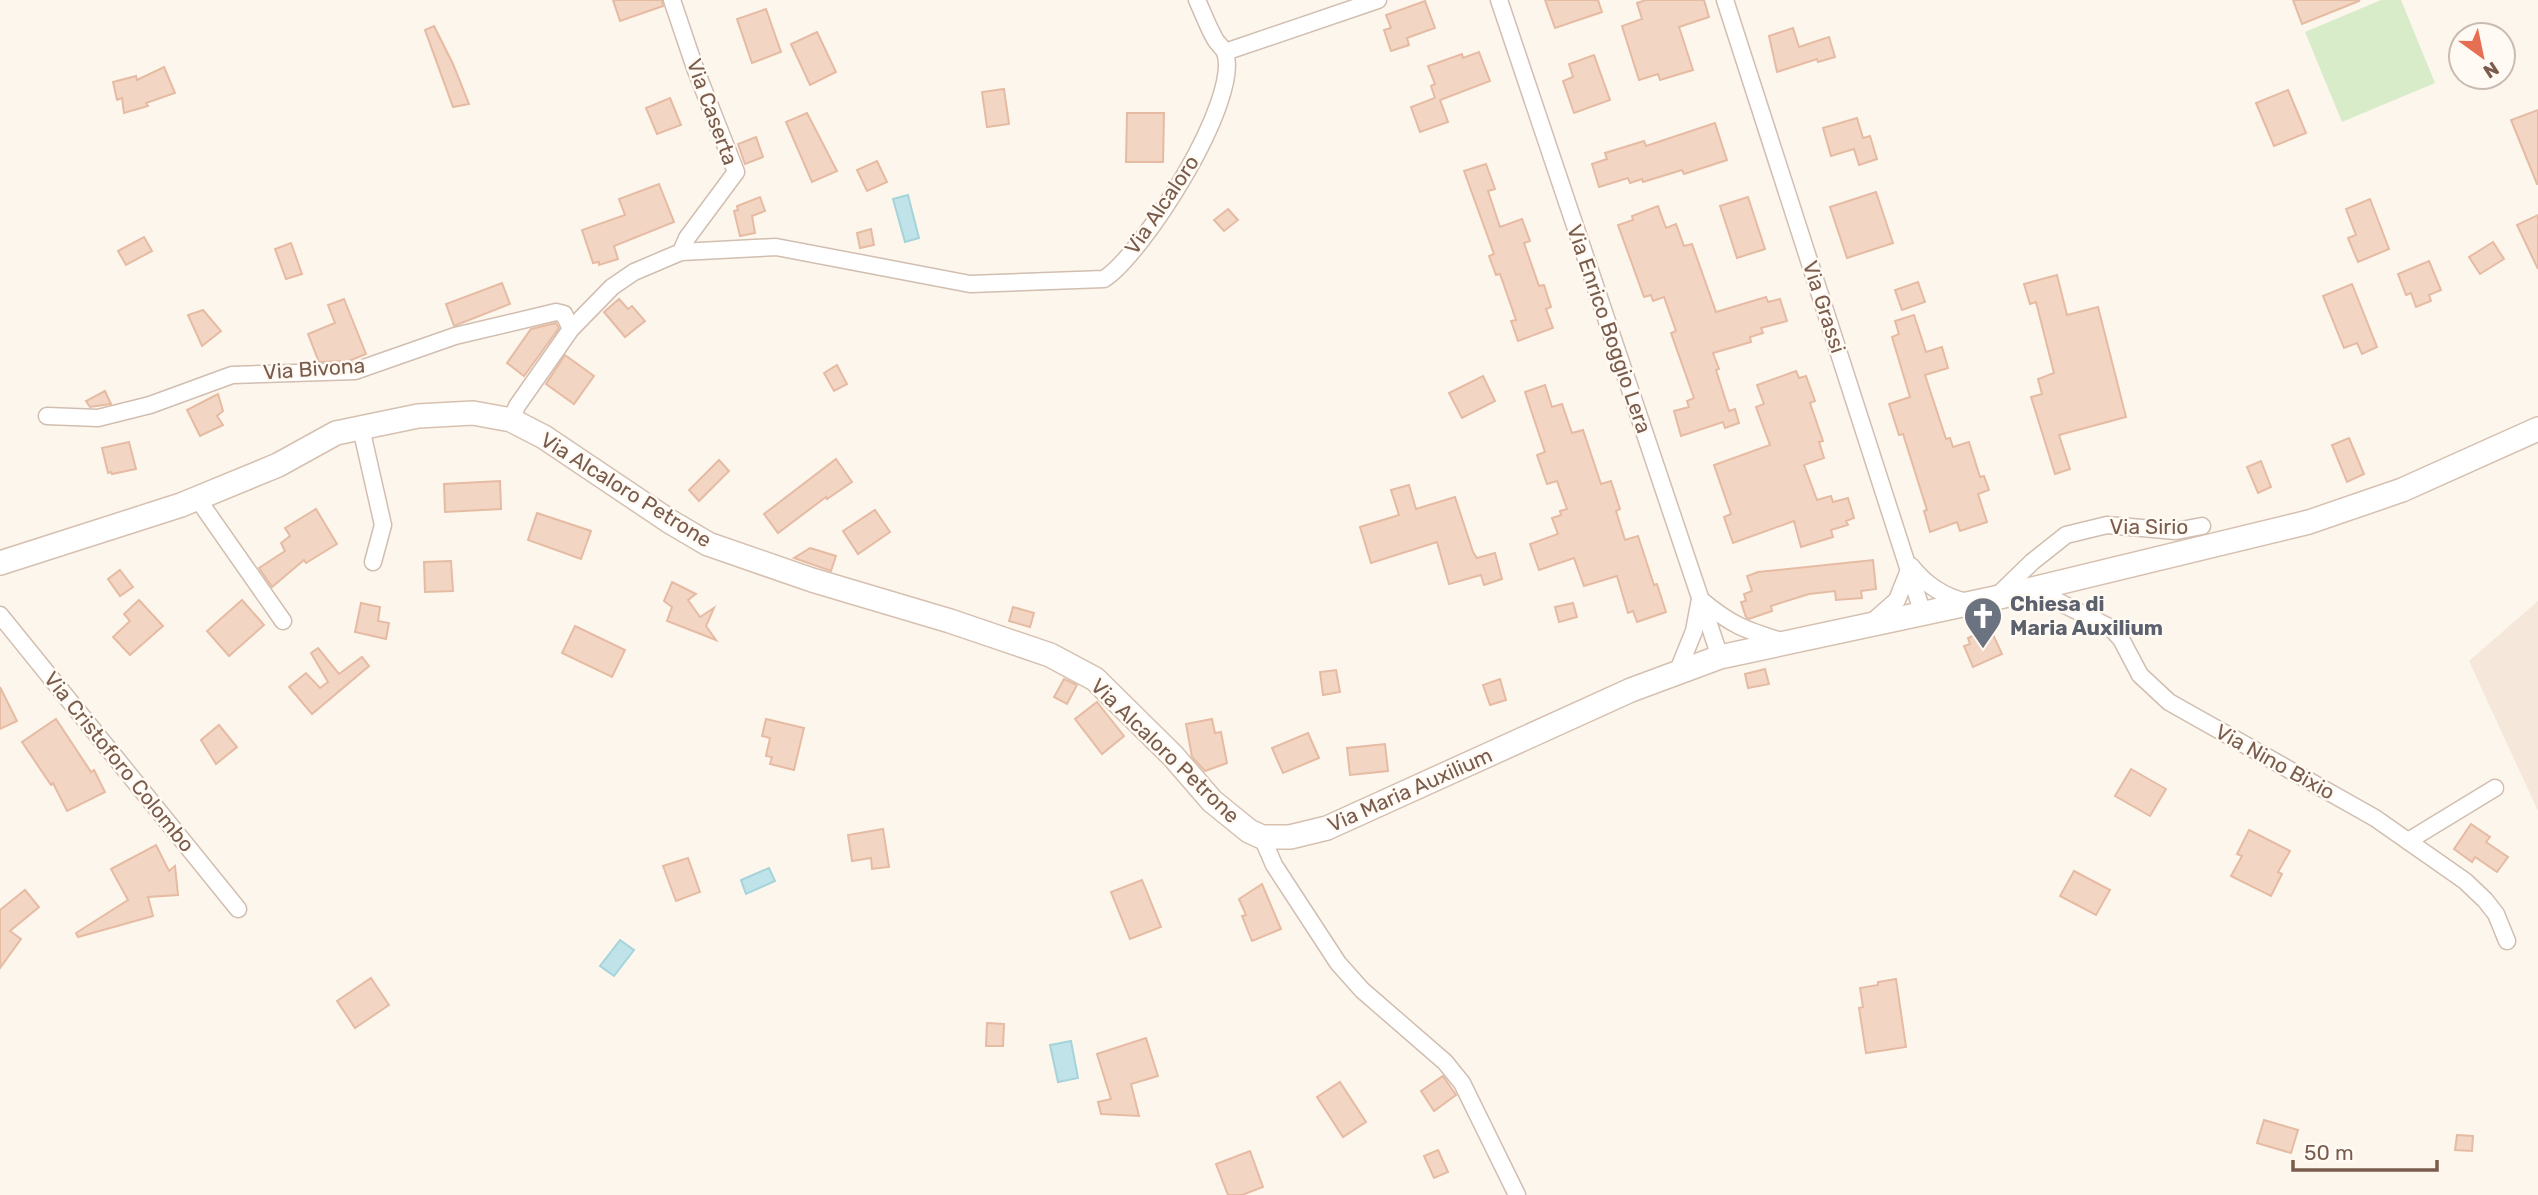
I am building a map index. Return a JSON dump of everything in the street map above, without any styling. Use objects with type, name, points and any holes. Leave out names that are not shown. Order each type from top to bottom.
[{"type":"street","name":"Via Caserta","points":[[672,0],[695,68],[736,172],[687,238],[681,252]]},
{"type":"street","name":"Via Alcaloro","points":[[681,252],[775,247],[970,284],[1104,279],[1129,257],[1191,166],[1223,93],[1226,74],[1224,52],[1197,0]]},
{"type":"street","points":[[1224,52],[1378,0]]},
{"type":"street","name":"Via Enrico Boggio Lera","points":[[1499,0],[1720,657]]},
{"type":"street","name":"Via Grassi","points":[[1726,0],[1923,614]]},
{"type":"street","points":[[510,420],[571,329],[612,287],[634,272],[681,252]]},
{"type":"street","name":"Via Bivona","points":[[47,416],[98,418],[150,405],[232,375],[355,371],[444,339],[556,312],[564,314],[571,329]]},
{"type":"street","name":"Via Alcaloro Petrone","points":[[0,563],[197,498],[278,465],[336,433],[418,416],[473,413],[510,420],[544,437],[708,544],[812,580],[1050,654],[1095,679],[1173,756],[1212,801],[1236,822],[1262,837],[1274,864],[1338,963],[1362,990],[1445,1062],[1462,1083],[1517,1195]]},
{"type":"street","points":[[361,428],[383,525],[373,562]]},
{"type":"street","name":"Via Maria Auxilium","points":[[1262,837],[1290,837],[1326,828],[1631,690],[1720,657],[2041,587],[2205,537],[2309,522],[2402,490],[2538,429]]},
{"type":"street","points":[[197,498],[283,621]]},
{"type":"street","name":"Via Sirio","points":[[1995,598],[2032,562],[2066,535],[2107,525],[2176,531],[2205,537]]},
{"type":"street","points":[[1907,564],[1919,577],[1951,599],[1972,603]]},
{"type":"street","points":[[1868,626],[1897,600],[1907,564]]},
{"type":"street","name":"Via Nino Bixio","points":[[2041,587],[2053,599],[2111,628],[2121,639],[2140,675],[2169,702],[2375,818],[2465,881],[2496,914],[2507,941]]},
{"type":"street","points":[[1676,673],[1694,631],[1700,599],[1725,620],[1746,631],[1787,643]]},
{"type":"street","name":"Via Cristoforo Colombo","points":[[0,615],[238,909]]},
{"type":"street","points":[[2408,841],[2495,788]]},
{"type":"shaded area","points":[[2538,601],[2538,811],[2469,661]]},
{"type":"green space","points":[[2381,0],[2401,0],[2435,83],[2342,122],[2305,32]]},
{"type":"water","points":[[908,195],[919,238],[905,242],[893,199]]},
{"type":"water","points":[[769,868],[775,881],[746,894],[741,880]]},
{"type":"water","points":[[620,940],[634,950],[614,976],[600,966]]},
{"type":"water","points":[[1071,1041],[1078,1078],[1058,1082],[1050,1045]]},
{"type":"building","points":[[613,0],[662,0],[663,6],[620,21]]},
{"type":"building","points":[[1545,0],[1598,0],[1602,12],[1555,28]]},
{"type":"building","points":[[1646,0],[1704,0],[1709,17],[1679,27],[1693,70],[1660,80],[1658,74],[1639,80],[1622,26],[1642,19],[1637,3]]},
{"type":"building","points":[[2293,0],[2359,0],[2359,1],[2302,24]]},
{"type":"building","points":[[1425,1],[1435,28],[1407,38],[1409,45],[1391,51],[1384,30],[1391,28],[1386,15]]},
{"type":"building","points":[[766,9],[781,52],[752,63],[737,19]]},
{"type":"building","points":[[434,26],[469,104],[453,107],[425,30]]},
{"type":"building","points":[[1793,28],[1799,47],[1829,37],[1835,57],[1818,62],[1817,59],[1777,72],[1769,36]]},
{"type":"building","points":[[817,32],[836,72],[810,85],[791,44]]},
{"type":"building","points":[[1479,52],[1490,81],[1440,100],[1448,122],[1420,132],[1411,107],[1435,98],[1431,86],[1435,84],[1428,66],[1462,54],[1463,58]]},
{"type":"building","points":[[1594,55],[1610,100],[1574,113],[1563,81],[1573,77],[1569,64]]},
{"type":"building","points":[[164,67],[175,93],[146,103],[148,106],[124,113],[122,98],[117,100],[113,82],[136,76],[137,80]]},
{"type":"building","points":[[1004,89],[1009,124],[987,127],[982,92]]},
{"type":"building","points":[[2288,90],[2306,133],[2274,146],[2256,103]]},
{"type":"building","points":[[670,98],[681,125],[657,134],[646,108]]},
{"type":"building","points":[[2538,110],[2538,184],[2537,184],[2511,120]]},
{"type":"building","points":[[807,113],[837,171],[812,182],[786,122]]},
{"type":"building","points":[[1127,113],[1164,113],[1163,162],[1126,162]]},
{"type":"building","points":[[1857,118],[1863,138],[1870,136],[1877,159],[1859,165],[1854,149],[1831,156],[1823,128]]},
{"type":"building","points":[[1715,123],[1727,160],[1684,174],[1682,170],[1643,182],[1642,179],[1630,183],[1628,178],[1599,187],[1592,164],[1607,159],[1605,153],[1644,141],[1646,146]]},
{"type":"building","points":[[756,137],[763,157],[745,164],[738,144]]},
{"type":"building","points":[[877,161],[887,182],[867,191],[857,170]]},
{"type":"building","points":[[1486,164],[1495,189],[1488,191],[1500,227],[1522,219],[1530,241],[1524,243],[1539,286],[1544,285],[1551,307],[1546,309],[1553,328],[1518,341],[1511,321],[1516,320],[1500,274],[1496,275],[1489,256],[1494,254],[1464,171]]},
{"type":"building","points":[[659,184],[674,222],[614,246],[618,259],[599,265],[599,262],[593,263],[582,230],[625,215],[619,199]]},
{"type":"building","points":[[1876,192],[1893,243],[1847,258],[1830,207]]},
{"type":"building","points":[[760,197],[765,211],[752,216],[755,233],[740,236],[734,211],[738,210],[737,206]]},
{"type":"building","points":[[1748,197],[1765,249],[1737,258],[1720,206]]},
{"type":"building","points":[[2370,199],[2389,249],[2358,262],[2348,238],[2356,235],[2346,209]]},
{"type":"building","points":[[1658,206],[1666,228],[1676,224],[1684,246],[1692,244],[1716,312],[1766,297],[1768,302],[1780,299],[1787,321],[1761,328],[1763,333],[1750,337],[1751,342],[1713,353],[1729,411],[1735,409],[1739,423],[1725,428],[1723,422],[1681,436],[1674,411],[1689,407],[1687,401],[1694,398],[1671,333],[1676,331],[1664,297],[1653,301],[1651,295],[1644,297],[1618,225],[1633,220],[1632,216]]},
{"type":"building","points":[[1228,209],[1238,220],[1224,231],[1214,220]]},
{"type":"building","points":[[2538,215],[2538,269],[2517,225]]},
{"type":"building","points":[[871,229],[874,245],[860,248],[857,233]]},
{"type":"building","points":[[144,237],[152,251],[126,265],[118,251]]},
{"type":"building","points":[[2493,242],[2504,259],[2480,274],[2469,257]]},
{"type":"building","points":[[291,243],[302,274],[286,279],[275,249]]},
{"type":"building","points":[[2429,261],[2441,290],[2429,295],[2431,301],[2416,307],[2411,293],[2406,295],[2398,274]]},
{"type":"building","points":[[2057,275],[2067,315],[2098,307],[2126,417],[2059,435],[2070,469],[2055,474],[2031,397],[2042,394],[2038,379],[2054,373],[2036,302],[2030,304],[2024,284]]},
{"type":"building","points":[[1918,282],[1925,302],[1902,310],[1895,290]]},
{"type":"building","points":[[502,283],[510,304],[454,326],[446,304]]},
{"type":"building","points":[[2352,284],[2377,347],[2362,354],[2357,343],[2344,348],[2323,296]]},
{"type":"building","points":[[344,299],[366,354],[349,361],[319,362],[308,334],[335,323],[328,305]]},
{"type":"building","points":[[619,299],[628,309],[632,306],[645,321],[625,337],[604,312]]},
{"type":"building","points":[[203,310],[221,331],[202,346],[188,315]]},
{"type":"building","points":[[1914,315],[1926,352],[1942,347],[1948,368],[1925,375],[1946,439],[1950,438],[1953,447],[1969,442],[1980,477],[1984,476],[1989,490],[1978,494],[1987,522],[1960,531],[1957,522],[1930,532],[1924,511],[1927,510],[1903,434],[1899,435],[1889,404],[1910,397],[1892,337],[1899,334],[1895,321]]},
{"type":"building","points":[[556,323],[559,328],[524,376],[507,363],[531,329]]},
{"type":"building","points":[[565,355],[594,376],[574,404],[546,384]]},
{"type":"building","points":[[837,365],[847,384],[834,391],[824,373]]},
{"type":"building","points":[[1796,371],[1799,378],[1806,376],[1815,401],[1810,403],[1823,441],[1819,442],[1824,458],[1804,465],[1817,500],[1831,496],[1833,502],[1848,498],[1854,518],[1846,521],[1848,525],[1831,530],[1833,537],[1801,547],[1794,521],[1733,543],[1724,517],[1731,514],[1714,465],[1770,445],[1756,407],[1764,404],[1757,385]]},
{"type":"building","points":[[1483,376],[1495,401],[1462,418],[1449,393]]},
{"type":"building","points":[[1545,385],[1552,407],[1562,404],[1572,433],[1583,430],[1601,484],[1611,481],[1620,509],[1616,511],[1625,540],[1638,536],[1666,612],[1637,622],[1633,611],[1628,613],[1617,576],[1584,586],[1574,558],[1539,570],[1530,544],[1558,534],[1552,518],[1567,509],[1557,481],[1547,484],[1537,455],[1545,452],[1525,392]]},
{"type":"building","points":[[105,391],[111,404],[90,407],[86,401]]},
{"type":"building","points":[[218,394],[223,411],[217,416],[223,425],[200,436],[187,410]]},
{"type":"building","points":[[2349,438],[2364,474],[2347,482],[2332,445]]},
{"type":"building","points":[[129,442],[136,469],[108,473],[102,448]]},
{"type":"building","points":[[836,459],[852,482],[827,499],[826,497],[778,533],[764,514]]},
{"type":"building","points":[[719,460],[729,471],[699,501],[689,490]]},
{"type":"building","points":[[2261,461],[2271,487],[2258,493],[2247,467]]},
{"type":"building","points":[[500,481],[501,509],[445,512],[444,484]]},
{"type":"building","points":[[1409,485],[1416,509],[1455,497],[1473,552],[1477,558],[1495,553],[1502,579],[1484,585],[1481,575],[1449,584],[1437,542],[1371,563],[1360,527],[1399,515],[1391,490]]},
{"type":"building","points":[[316,509],[337,544],[306,563],[304,560],[272,587],[259,568],[285,551],[281,543],[290,536],[285,528]]},
{"type":"building","points":[[875,510],[890,532],[858,554],[843,531]]},
{"type":"building","points":[[537,513],[591,531],[581,559],[528,540]]},
{"type":"building","points":[[810,548],[836,556],[831,571],[794,558]]},
{"type":"building","points":[[1873,560],[1876,589],[1861,591],[1862,598],[1836,600],[1835,591],[1809,594],[1771,606],[1772,611],[1749,619],[1746,617],[1741,602],[1746,601],[1744,594],[1752,591],[1747,576],[1758,572]]},
{"type":"building","points":[[451,561],[453,591],[425,592],[424,562]]},
{"type":"building","points":[[120,570],[133,587],[120,596],[108,579]]},
{"type":"building","points":[[672,582],[696,594],[688,600],[700,617],[714,608],[706,626],[716,640],[667,621],[672,607],[664,601]]},
{"type":"building","points":[[139,600],[163,626],[130,655],[113,637],[130,621],[124,614]]},
{"type":"building","points":[[242,600],[264,625],[229,656],[207,631]]},
{"type":"building","points":[[361,603],[380,607],[378,621],[389,623],[386,639],[355,632]]},
{"type":"building","points":[[1573,603],[1577,617],[1559,622],[1555,607]]},
{"type":"building","points":[[1013,607],[1034,613],[1030,627],[1009,621]]},
{"type":"building","points":[[575,626],[625,650],[612,677],[562,653]]},
{"type":"building","name":"Chiesa di Maria Auxilium","points":[[1990,628],[2002,654],[1973,667],[1964,646],[1970,644],[1968,638]]},
{"type":"building","points":[[318,648],[339,674],[362,657],[369,666],[312,714],[289,687],[306,673],[320,688],[328,682],[311,653]]},
{"type":"building","points":[[1765,669],[1769,684],[1748,688],[1745,674]]},
{"type":"building","points":[[1336,670],[1340,692],[1323,695],[1320,672]]},
{"type":"building","points":[[1064,679],[1077,685],[1067,704],[1054,697]]},
{"type":"building","points":[[1500,679],[1506,700],[1490,705],[1483,685]]},
{"type":"building","points":[[0,687],[17,721],[0,729]]},
{"type":"building","points":[[1097,702],[1124,736],[1102,754],[1075,719]]},
{"type":"building","points":[[56,719],[91,772],[94,770],[105,792],[67,811],[53,783],[51,785],[22,742]]},
{"type":"building","points":[[766,719],[804,728],[794,770],[770,764],[772,757],[766,756],[770,738],[762,736]]},
{"type":"building","points":[[1212,719],[1215,733],[1221,732],[1227,763],[1205,771],[1192,757],[1186,724]]},
{"type":"building","points":[[219,725],[237,747],[216,764],[201,740]]},
{"type":"building","points":[[1308,733],[1319,758],[1283,773],[1272,748]]},
{"type":"building","points":[[1385,744],[1388,771],[1350,775],[1347,748]]},
{"type":"building","points":[[2131,769],[2166,789],[2150,816],[2115,796]]},
{"type":"building","points":[[2471,824],[2490,837],[2486,842],[2508,857],[2497,872],[2475,857],[2472,862],[2454,849]]},
{"type":"building","points":[[883,829],[889,867],[872,869],[871,858],[852,861],[848,835]]},
{"type":"building","points":[[2249,830],[2290,851],[2278,872],[2282,874],[2271,896],[2231,876],[2242,856],[2237,854]]},
{"type":"building","points":[[156,845],[169,871],[175,866],[178,895],[148,897],[153,916],[78,937],[76,933],[128,900],[111,869]]},
{"type":"building","points":[[688,858],[700,892],[676,901],[663,866]]},
{"type":"building","points":[[2074,871],[2110,890],[2096,915],[2060,896]]},
{"type":"building","points":[[1142,880],[1161,927],[1130,939],[1111,892]]},
{"type":"building","points":[[1262,884],[1281,929],[1252,941],[1242,916],[1246,915],[1239,899]]},
{"type":"building","points":[[25,890],[39,907],[10,931],[21,939],[0,968],[0,910]]},
{"type":"building","points":[[371,978],[389,1005],[355,1028],[337,1001]]},
{"type":"building","points":[[1896,979],[1906,1047],[1866,1053],[1859,1008],[1863,1007],[1860,988]]},
{"type":"building","points":[[987,1023],[1004,1024],[1003,1046],[986,1046]]},
{"type":"building","points":[[1146,1038],[1158,1076],[1131,1084],[1139,1116],[1101,1114],[1098,1102],[1111,1099],[1097,1054]]},
{"type":"building","points":[[1443,1076],[1456,1095],[1434,1111],[1421,1091]]},
{"type":"building","points":[[1340,1082],[1366,1122],[1343,1137],[1317,1097]]},
{"type":"building","points":[[2264,1120],[2298,1130],[2291,1153],[2257,1143]]},
{"type":"building","points":[[2457,1135],[2473,1136],[2472,1151],[2455,1150]]},
{"type":"building","points":[[1438,1150],[1448,1172],[1434,1178],[1424,1156]]},
{"type":"building","points":[[1250,1151],[1263,1187],[1242,1195],[1228,1195],[1216,1164]]},
{"type":"place","name":"Chiesa di Maria Auxilium","points":[[1983,650]]}]
